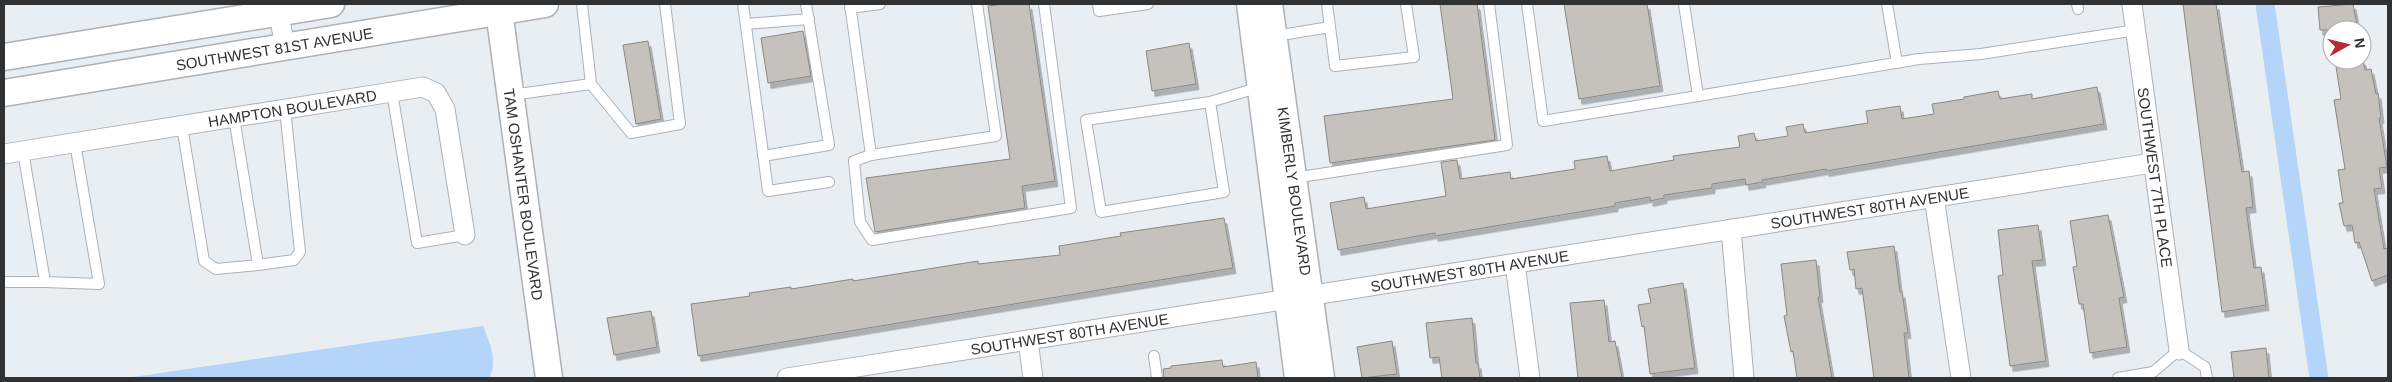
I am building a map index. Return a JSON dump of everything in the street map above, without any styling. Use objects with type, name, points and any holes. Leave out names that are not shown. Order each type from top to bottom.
[{"type":"street","points":[[4,58],[278,8],[331,4]]},
{"type":"street","name":"SOUTHWEST 81ST AVENUE","points":[[4,93],[285,47],[498,8],[545,4]]},
{"type":"street","name":"KIMBERLY BOULEVARD","points":[[1250,4],[1264,38],[1298,297],[1321,378]]},
{"type":"street","name":"KIMBERLY BOULEVARD","points":[[1264,38],[1269,4]]},
{"type":"street","name":"SOUTHWEST 7TH PLACE","points":[[2132,4],[2152,163],[2179,350]]},
{"type":"street","points":[[278,8],[285,47]]},
{"type":"street","name":"TAM OSHANTER BOULEVARD","points":[[498,8],[549,378]]},
{"type":"street","name":"KIMBERLY BOULEVARD","points":[[1270,84],[1293,178],[1298,297],[1298,378]]},
{"type":"street","name":"HAMPTON BOULEVARD","points":[[4,154],[422,87],[436,93],[445,109],[464,236]]},
{"type":"street","name":"SOUTHWEST 80TH AVENUE","points":[[787,378],[820,376],[1028,340],[2152,163]]},
{"type":"street","points":[[1934,198],[1961,378]]},
{"type":"street","points":[[1731,229],[1744,378]]},
{"type":"street","points":[[1515,264],[1530,378]]},
{"type":"street","points":[[1028,340],[1033,378]]},
{"type":"lane","points":[[582,4],[591,84],[631,133],[680,124],[665,4]]},
{"type":"lane","points":[[743,4],[768,191],[830,182]]},
{"type":"lane","points":[[764,156],[829,145],[806,4]]},
{"type":"lane","points":[[871,155],[850,6],[880,4]]},
{"type":"lane","points":[[977,4],[996,136],[871,155],[854,161],[860,222],[872,240],[1071,208],[1044,4]]},
{"type":"lane","points":[[1098,4],[1099,11],[1148,4]]},
{"type":"lane","points":[[1326,4],[1335,66],[1414,56],[1406,4]]},
{"type":"lane","points":[[1293,178],[1506,145],[1489,4]]},
{"type":"lane","points":[[1527,4],[1543,121],[1896,63],[1982,54],[2136,30]]},
{"type":"lane","points":[[1684,4],[1698,96]]},
{"type":"lane","points":[[1887,4],[1896,63]]},
{"type":"lane","points":[[746,24],[809,19]]},
{"type":"lane","points":[[1264,38],[1330,27]]},
{"type":"lane","points":[[510,95],[591,84]]},
{"type":"lane","points":[[1210,102],[1224,192],[1101,212],[1086,120],[1210,102],[1270,84]]},
{"type":"lane","points":[[392,92],[417,243],[464,236]]},
{"type":"lane","points":[[182,126],[204,261],[216,269],[294,260],[300,252],[285,109]]},
{"type":"lane","points":[[234,118],[258,265]]},
{"type":"lane","points":[[4,282],[100,284],[75,142]]},
{"type":"lane","points":[[23,151],[45,282]]},
{"type":"lane","points":[[2118,378],[2153,372],[2179,350],[2205,367],[2207,378]]},
{"type":"lane","points":[[1154,356],[1157,378]]},
{"type":"water","points":[[483,326],[493,359],[492,372],[489,378],[126,378]]},
{"type":"building","points":[[1029,4],[1055,181],[1022,186],[1025,208],[875,232],[866,178],[1010,159],[988,6]]},
{"type":"building","points":[[1440,4],[1477,4],[1495,140],[1330,163],[1324,116],[1453,99]]},
{"type":"building","points":[[1564,4],[1647,4],[1660,86],[1579,99]]},
{"type":"building","points":[[2183,4],[2216,4],[2242,172],[2249,171],[2253,207],[2246,208],[2254,268],[2261,267],[2266,305],[2222,312]]},
{"type":"building","points":[[2353,4],[2356,20],[2322,20],[2322,30],[2320,30],[2318,7]]},
{"type":"building","points":[[803,31],[811,76],[768,83],[761,38]]},
{"type":"building","points":[[648,41],[661,119],[636,124],[623,45]]},
{"type":"building","points":[[1189,43],[1196,84],[1152,91],[1146,51]]},
{"type":"building","points":[[2337,70],[2371,70],[2376,94],[2378,93],[2381,118],[2379,118],[2387,167],[2379,168],[2382,188],[2374,189],[2384,249],[2388,248],[2388,275],[2372,281],[2359,242],[2355,243],[2352,225],[2344,226],[2339,203],[2343,203],[2338,170],[2345,169],[2334,100],[2341,99]]},
{"type":"building","points":[[2097,87],[2104,124],[1826,171],[1826,169],[1762,180],[1763,182],[1746,185],[1745,179],[1712,184],[1712,188],[1664,195],[1664,198],[1650,201],[1650,197],[1615,203],[1615,206],[1435,236],[1435,233],[1338,250],[1330,203],[1364,197],[1366,209],[1446,196],[1441,162],[1457,160],[1460,179],[1510,172],[1511,179],[1575,169],[1574,161],[1607,156],[1610,171],[1674,160],[1673,156],[1740,147],[1738,136],[1754,133],[1756,141],[1788,136],[1786,127],[1803,124],[1805,133],[1868,123],[1866,111],[1900,106],[1902,119],[1934,114],[1932,104],[1998,91],[2000,99],[2032,94],[2032,99]]},
{"type":"building","points":[[2108,215],[2124,297],[2119,298],[2127,347],[2090,353],[2083,304],[2079,304],[2073,267],[2077,266],[2070,221]]},
{"type":"building","points":[[1224,218],[1233,268],[698,356],[691,304],[750,296],[749,293],[791,287],[791,289],[853,279],[853,281],[978,261],[978,264],[1060,255],[1059,246],[1121,236],[1120,233]]},
{"type":"building","points":[[2038,225],[2043,260],[2032,261],[2046,361],[2010,366],[1998,276],[2003,275],[1998,230]]},
{"type":"building","points":[[1894,246],[1908,333],[1904,333],[1909,378],[1874,378],[1862,288],[1856,289],[1854,269],[1850,270],[1847,252]]},
{"type":"building","points":[[1816,260],[1820,297],[1818,297],[1832,378],[1797,378],[1793,351],[1791,352],[1784,316],[1787,315],[1781,264]]},
{"type":"building","points":[[1683,283],[1695,368],[1650,374],[1644,326],[1642,327],[1638,305],[1651,303],[1648,289]]},
{"type":"building","points":[[1604,300],[1609,342],[1615,341],[1622,378],[1578,378],[1570,303]]},
{"type":"building","points":[[651,311],[657,347],[614,355],[607,318]]},
{"type":"building","points":[[1472,318],[1476,363],[1478,363],[1480,378],[1442,378],[1439,357],[1430,358],[1426,323]]},
{"type":"building","points":[[1392,341],[1397,374],[1362,378],[1357,347]]},
{"type":"building","points":[[2266,348],[2269,378],[2234,378],[2231,352]]},
{"type":"building","points":[[1222,360],[1223,367],[1256,362],[1258,378],[1164,378],[1163,369],[1171,368],[1171,366]]},
{"type":"waterway","points":[[2265,4],[2319,378]]}]
